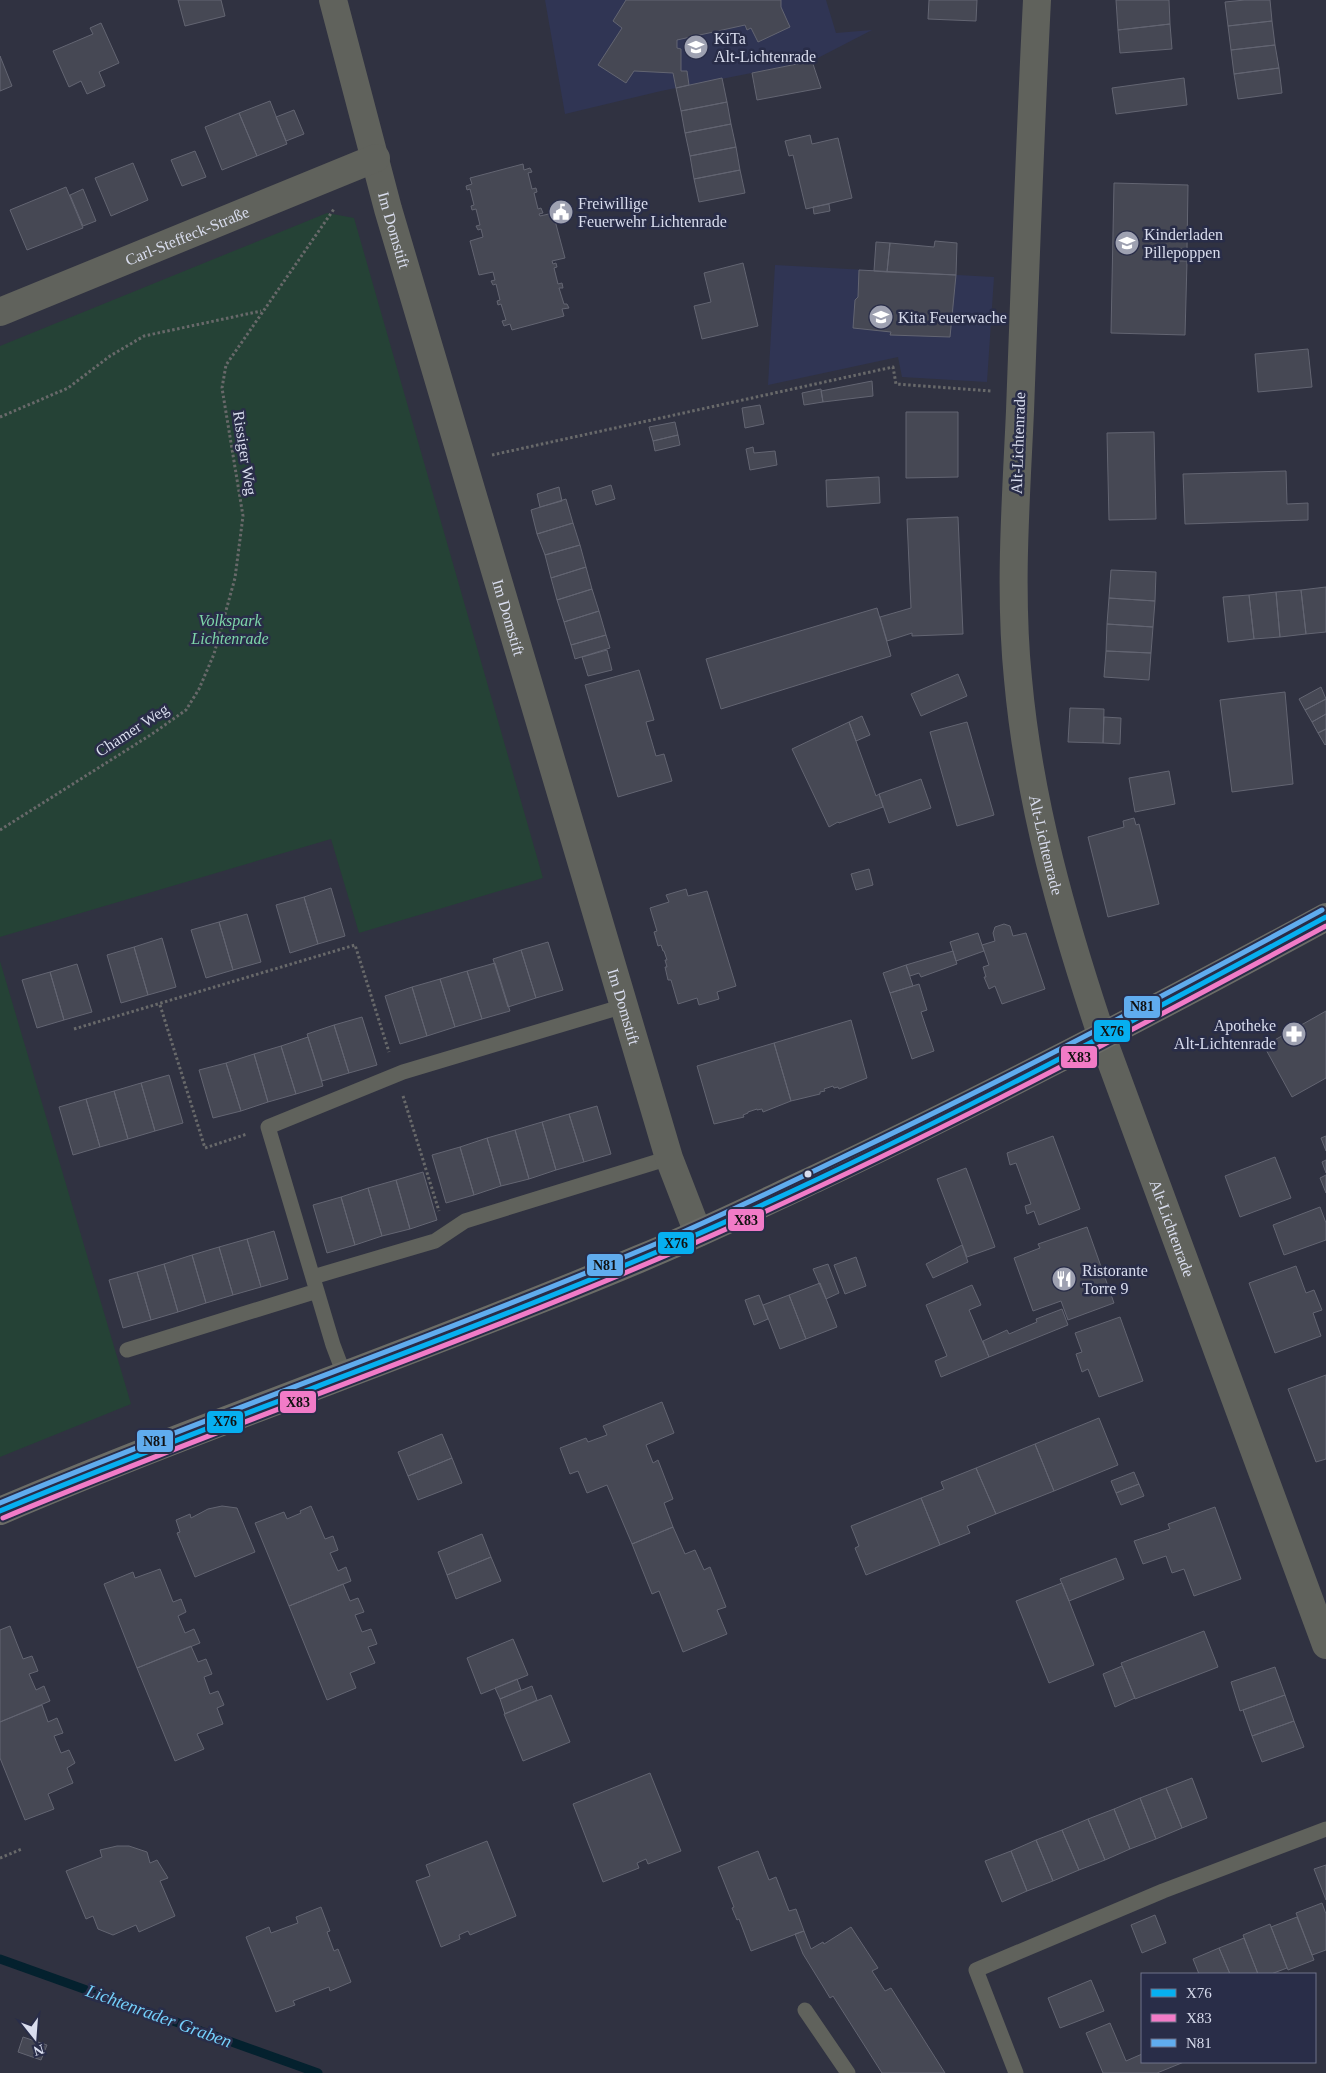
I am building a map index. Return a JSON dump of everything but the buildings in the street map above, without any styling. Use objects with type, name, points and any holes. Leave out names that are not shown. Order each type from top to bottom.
[{"type":"street","name":"Im Domstift","points":[[333,0],[420,316],[624,1006],[669,1158],[698,1233]]},
{"type":"street","name":"Alt-Lichtenrade","points":[[1037,0],[1015,534],[1015,608],[1018,678],[1026,748],[1041,827],[1075,956],[1102,1038],[1326,1645]]},
{"type":"street","name":"Carl-Steffeck-Straße","points":[[0,312],[376,158]]},
{"type":"street","points":[[0,1511],[98,1470],[556,1294],[698,1233],[912,1133],[1102,1038],[1326,917]]},
{"type":"lane","points":[[344,1374],[333,1345],[268,1127],[396,1074],[624,1006]]},
{"type":"lane","points":[[127,1350],[435,1241],[465,1221],[669,1158]]},
{"type":"lane","points":[[1016,2073],[976,1970],[1163,1891],[1326,1829]]},
{"type":"lane","points":[[805,2010],[848,2073]]},
{"type":"path","name":"Rissiger Weg","points":[[226,610],[235,578],[243,516],[222,388],[226,365],[262,310],[337,204]]},
{"type":"path","points":[[0,417],[68,388],[110,356],[144,336],[262,310]]},
{"type":"path","points":[[486,456],[893,367],[896,384],[997,392]]},
{"type":"path","name":"Chamer Weg","points":[[0,830],[152,734],[186,710],[199,689],[214,654],[226,610]]},
{"type":"path","points":[[74,1029],[160,1005],[355,945],[446,1234]]},
{"type":"path","points":[[160,1005],[205,1148],[268,1127]]},
{"type":"path","points":[[0,1858],[22,1849]]},
{"type":"shaded area","name":"KiTa Alt-Lichtenrade","points":[[545,0],[826,0],[836,33],[872,30],[812,61],[661,91],[565,114]]},
{"type":"shaded area","name":"Kita Feuerwache","points":[[775,265],[994,277],[987,382],[902,377],[898,357],[768,385]]},
{"type":"green space","name":"Volkspark Lichtenrade","points":[[327,213],[354,218],[543,878],[359,933],[331,839],[0,937],[0,346]]},
{"type":"green space","points":[[0,961],[131,1404],[0,1457]]},
{"type":"waterway","name":"Lichtenrader Graben","points":[[0,1959],[318,2073]]},
{"type":"transit line","name":"N81","points":[[0,1503],[82,1469],[494,1310],[681,1233],[904,1128],[1024,1068],[1322,910]]},
{"type":"transit line","name":"X76","points":[[0,1511],[166,1444],[584,1283],[666,1248],[834,1171],[1000,1090],[1326,917]]},
{"type":"transit line","name":"X83","points":[[3,1518],[169,1451],[585,1290],[751,1218],[1001,1098],[1326,926]]},
{"type":"place","name":"KiTa Alt-Lichtenrade","points":[[696,47]]},
{"type":"place","name":"Freiwillige Feuerwehr Lichtenrade","points":[[561,212]]},
{"type":"place","name":"Kinderladen Pillepoppen","points":[[1127,243]]},
{"type":"place","name":"Kita Feuerwache","points":[[881,317]]},
{"type":"place","name":"Apotheke Alt-Lichtenrade","points":[[1294,1034]]},
{"type":"place","name":"Ristorante Torre 9","points":[[1064,1279]]}]
